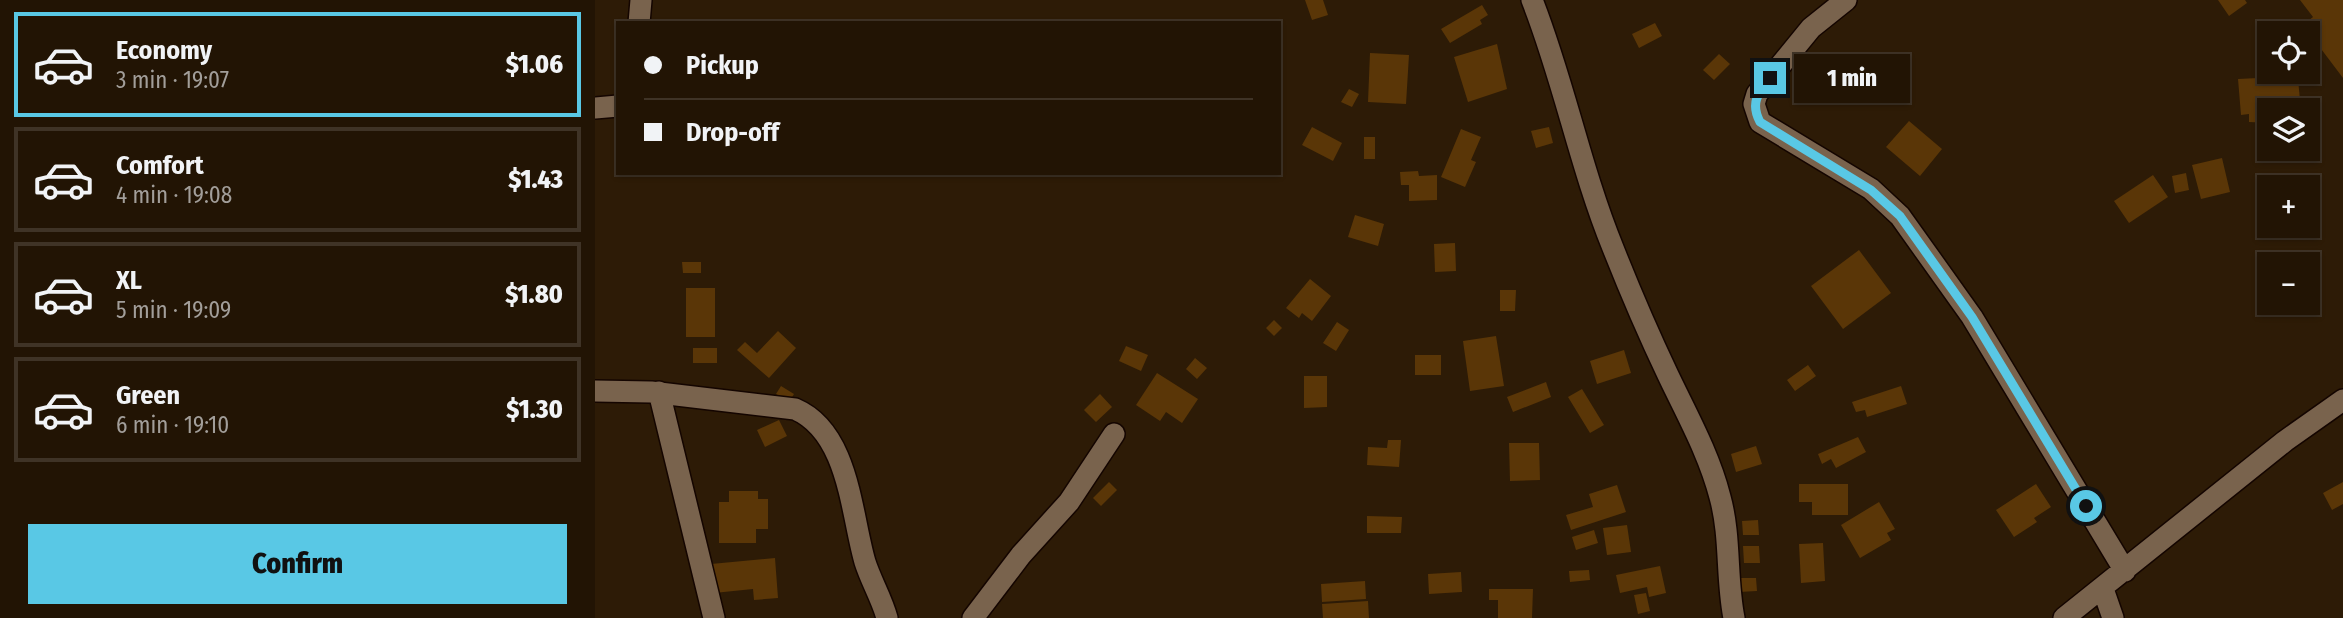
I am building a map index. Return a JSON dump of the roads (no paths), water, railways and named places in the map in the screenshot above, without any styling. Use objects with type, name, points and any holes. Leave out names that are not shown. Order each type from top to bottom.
[{"type":"street","points":[[639,21],[641,0]]},
{"type":"street","points":[[1532,0],[1555,59],[1593,195],[1645,326],[1710,464],[1721,499],[1727,538],[1727,578],[1734,618]]},
{"type":"street","points":[[1846,0],[1811,28],[1757,94],[1756,114],[1760,122],[1871,190],[1900,216],[1972,317],[2125,571]]},
{"type":"street","points":[[595,108],[616,106]]},
{"type":"street","points":[[595,391],[659,392],[795,409],[809,415],[823,431],[845,475],[866,564],[887,618]]},
{"type":"street","points":[[659,392],[714,618]]},
{"type":"street","points":[[2064,618],[2285,441],[2343,400]]},
{"type":"street","points":[[973,618],[1021,555],[1069,502],[1114,434]]},
{"type":"street","points":[[2103,589],[2113,618]]}]
